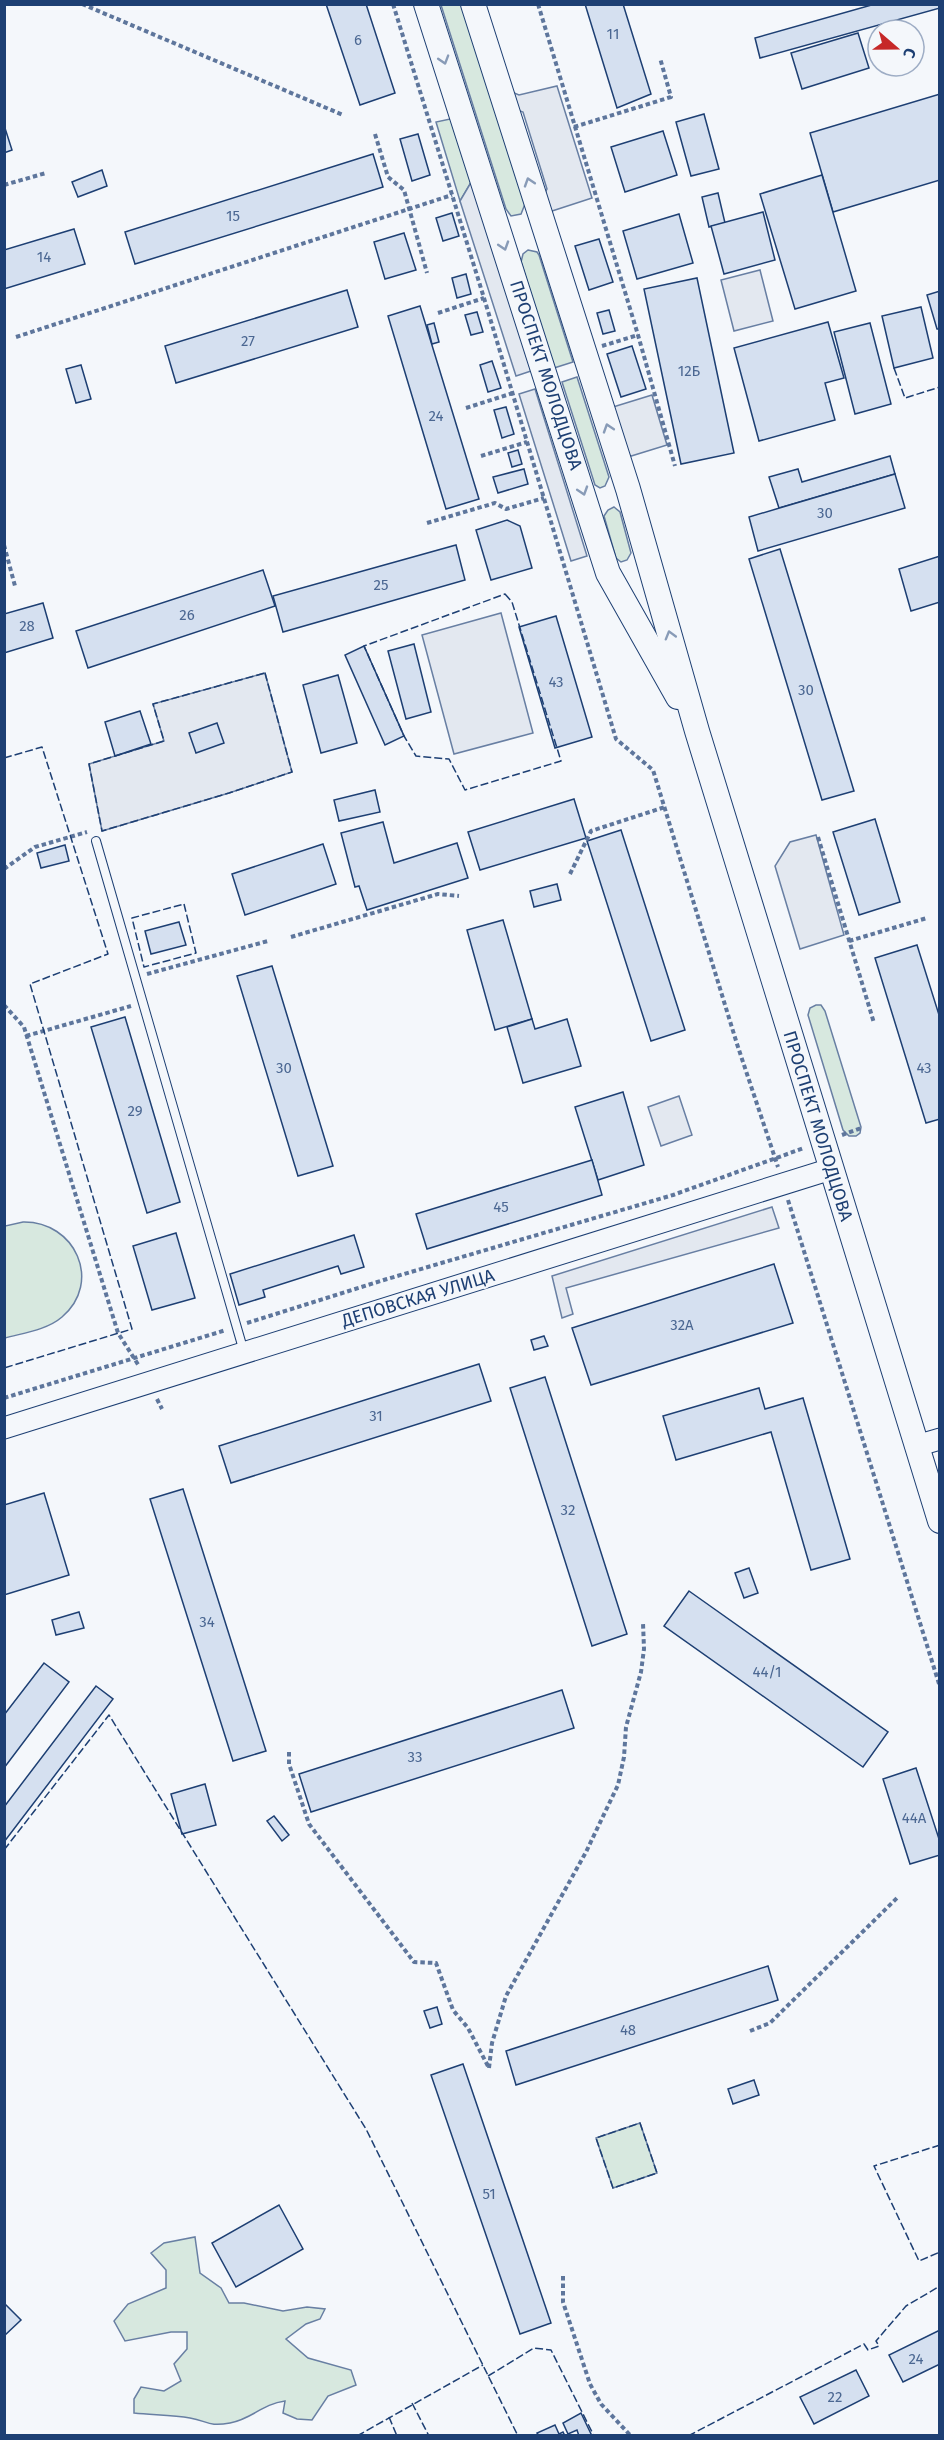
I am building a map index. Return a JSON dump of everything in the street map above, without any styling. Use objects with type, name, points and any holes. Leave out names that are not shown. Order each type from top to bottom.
[{"type":"main road","name":"ПРОСПЕКТ МОЛОДЦОВА","points":[[426,4],[608,573],[697,731]]},
{"type":"main road","name":"ПРОСПЕКТ МОЛОДЦОВА","points":[[473,4],[628,489],[697,731],[939,1521]]},
{"type":"street","name":"ДЕПОВСКАЯ УЛИЦА","points":[[4,1428],[831,1169]]},
{"type":"street","points":[[916,1446],[939,1439]]},
{"type":"lane","points":[[96,841],[244,1352]]},
{"type":"path","points":[[82,4],[343,115]]},
{"type":"path","points":[[393,4],[513,393],[616,739],[653,770],[939,1687]]},
{"type":"path","points":[[538,4],[675,466]]},
{"type":"path","points":[[574,127],[671,97],[660,58]]},
{"type":"path","points":[[375,134],[388,177],[404,190],[427,273]]},
{"type":"path","points":[[4,185],[46,173]]},
{"type":"path","points":[[16,337],[452,195]]},
{"type":"path","points":[[438,313],[484,298]]},
{"type":"path","points":[[604,354],[602,346],[638,335]]},
{"type":"path","points":[[466,408],[513,393]]},
{"type":"path","points":[[481,456],[527,442]]},
{"type":"path","points":[[427,523],[495,502],[506,509],[544,498]]},
{"type":"path","points":[[4,545],[15,586]]},
{"type":"path","points":[[570,874],[591,831],[664,807]]},
{"type":"path","points":[[4,869],[35,847],[94,830]]},
{"type":"path","points":[[818,837],[873,1023]]},
{"type":"path","points":[[291,937],[438,894],[459,896]]},
{"type":"path","points":[[849,941],[927,918]]},
{"type":"path","points":[[136,977],[268,941]]},
{"type":"path","points":[[26,1036],[143,1002]]},
{"type":"path","points":[[4,1005],[24,1027],[118,1333],[135,1358],[162,1409]]},
{"type":"path","points":[[4,1398],[387,1279],[673,1195],[861,1128]]},
{"type":"path","points":[[288,1752],[289,1764],[309,1824],[414,1962],[436,1963],[453,2010],[468,2028],[489,2068],[492,2043],[506,1996],[586,1852],[618,1785],[624,1757],[626,1727],[643,1660],[643,1623]]},
{"type":"path","points":[[750,2031],[770,2023],[897,1898]]},
{"type":"path","points":[[563,2276],[563,2302],[590,2384],[601,2404],[631,2436]]},
{"type":"shaded area","points":[[441,5],[462,5],[525,204],[521,214],[511,216],[506,209]]},
{"type":"shaded area","points":[[557,86],[592,198],[549,212],[544,195],[547,189],[523,112],[517,110],[512,92],[519,95]]},
{"type":"shaded area","points":[[450,119],[456,124],[473,179],[460,201],[436,122]]},
{"type":"shaded area","points":[[473,179],[531,371],[516,376],[460,201]]},
{"type":"shaded area","points":[[528,250],[537,252],[539,255],[573,362],[554,368],[521,262],[523,254]]},
{"type":"shaded area","points":[[760,270],[773,321],[734,331],[721,280]]},
{"type":"shaded area","points":[[577,377],[609,477],[605,486],[600,488],[595,485],[562,382]]},
{"type":"shaded area","points":[[535,389],[587,556],[571,561],[519,394]]},
{"type":"shaded area","points":[[652,395],[667,445],[628,457],[613,407]]},
{"type":"shaded area","points":[[614,507],[620,512],[631,553],[627,560],[621,562],[616,558],[604,516]]},
{"type":"shaded area","points":[[501,613],[533,733],[454,754],[422,635]]},
{"type":"shaded area","points":[[265,673],[292,772],[102,831],[89,764],[164,741],[153,704]]},
{"type":"shaded area","points":[[816,835],[844,935],[800,949],[775,866],[790,842]]},
{"type":"shaded area","points":[[821,1005],[825,1011],[861,1127],[860,1133],[856,1136],[849,1136],[843,1130],[808,1015],[810,1008]]},
{"type":"shaded area","points":[[679,1096],[692,1135],[661,1146],[648,1107]]},
{"type":"shaded area","points":[[772,1207],[779,1228],[566,1288],[573,1314],[562,1318],[552,1276]]},
{"type":"shaded area","points":[[23,1222],[41,1224],[57,1232],[69,1242],[77,1256],[81,1271],[81,1287],[74,1303],[62,1317],[49,1325],[5,1338],[5,1226]]},
{"type":"shaded area","points":[[640,2123],[657,2173],[613,2188],[596,2138]]},
{"type":"shaded area","points":[[195,2237],[200,2273],[221,2288],[229,2303],[244,2303],[283,2311],[307,2307],[325,2309],[320,2319],[306,2324],[286,2339],[308,2358],[351,2370],[356,2385],[328,2396],[312,2420],[297,2419],[283,2413],[285,2401],[270,2405],[238,2421],[223,2424],[212,2424],[183,2417],[134,2413],[134,2399],[141,2387],[164,2391],[181,2381],[174,2364],[187,2349],[187,2332],[171,2332],[125,2341],[114,2321],[128,2304],[166,2288],[166,2270],[151,2253],[164,2243]]},
{"type":"building","points":[[326,4],[366,4],[395,93],[360,105]]},
{"type":"building","points":[[585,4],[623,4],[651,94],[617,108]]},
{"type":"building","points":[[875,4],[940,4],[940,8],[904,18],[866,18],[866,29],[760,58],[755,38]]},
{"type":"building","points":[[858,33],[866,58],[866,69],[802,89],[791,53]]},
{"type":"building","points":[[940,94],[940,180],[833,212],[810,133]]},
{"type":"building","points":[[704,114],[719,169],[691,176],[676,122]]},
{"type":"building","points":[[4,125],[12,150],[4,153]]},
{"type":"building","points":[[663,131],[677,175],[625,192],[611,147]]},
{"type":"building","points":[[418,134],[430,175],[412,181],[400,139]]},
{"type":"building","points":[[373,154],[383,187],[135,264],[125,232]]},
{"type":"building","points":[[102,170],[107,186],[78,197],[72,182]]},
{"type":"building","points":[[822,175],[856,291],[795,309],[760,194]]},
{"type":"building","points":[[718,193],[725,223],[709,227],[702,197]]},
{"type":"building","points":[[763,212],[775,260],[724,274],[711,226]]},
{"type":"building","points":[[452,213],[459,236],[443,241],[436,218]]},
{"type":"building","points":[[679,214],[693,263],[637,279],[623,231]]},
{"type":"building","points":[[74,229],[85,264],[4,289],[4,250]]},
{"type":"building","points":[[404,233],[416,270],[385,279],[374,242]]},
{"type":"building","points":[[599,239],[613,282],[589,290],[575,246]]},
{"type":"building","points":[[466,274],[471,294],[457,298],[452,278]]},
{"type":"building","points":[[697,278],[734,453],[681,464],[644,289]]},
{"type":"building","points":[[347,290],[358,327],[176,383],[165,346]]},
{"type":"building","points":[[940,291],[940,329],[937,329],[927,295]]},
{"type":"building","points":[[420,306],[479,499],[446,509],[388,316]]},
{"type":"building","points":[[921,307],[933,358],[894,368],[882,316]]},
{"type":"building","points":[[609,310],[615,331],[603,334],[597,313]]},
{"type":"building","points":[[477,312],[483,332],[471,335],[465,315]]},
{"type":"building","points":[[828,322],[844,378],[825,383],[835,420],[759,441],[734,348]]},
{"type":"building","points":[[434,323],[439,342],[432,344],[427,325]]},
{"type":"building","points":[[870,323],[891,404],[855,414],[834,332]]},
{"type":"building","points":[[632,346],[646,389],[621,397],[607,354]]},
{"type":"building","points":[[492,361],[501,388],[488,392],[480,365]]},
{"type":"building","points":[[81,365],[91,399],[76,403],[66,369]]},
{"type":"building","points":[[506,407],[514,434],[502,438],[494,410]]},
{"type":"building","points":[[518,450],[522,464],[512,467],[508,453]]},
{"type":"building","points":[[890,456],[895,474],[779,508],[769,477],[798,469],[802,482]]},
{"type":"building","points":[[524,469],[528,484],[498,493],[493,477]]},
{"type":"building","points":[[895,474],[905,508],[758,551],[749,517]]},
{"type":"building","points":[[507,520],[520,526],[532,568],[491,580],[476,530]]},
{"type":"building","points":[[456,545],[465,580],[283,632],[273,596]]},
{"type":"building","points":[[780,549],[854,791],[822,800],[749,559]]},
{"type":"building","points":[[940,556],[940,602],[911,611],[899,569]]},
{"type":"building","points":[[263,570],[275,606],[88,668],[76,631]]},
{"type":"building","points":[[43,603],[53,638],[4,653],[4,614]]},
{"type":"building","points":[[556,616],[592,737],[555,748],[519,627]]},
{"type":"building","points":[[414,644],[431,712],[406,719],[388,651]]},
{"type":"building","points":[[364,646],[404,736],[385,745],[345,655]]},
{"type":"building","points":[[338,675],[357,743],[321,753],[303,685]]},
{"type":"building","points":[[140,711],[151,744],[115,756],[105,722]]},
{"type":"building","points":[[217,723],[224,743],[196,753],[189,733]]},
{"type":"building","points":[[375,790],[380,812],[339,821],[334,800]]},
{"type":"building","points":[[574,799],[586,838],[480,870],[468,832]]},
{"type":"building","points":[[875,819],[900,902],[859,915],[833,832]]},
{"type":"building","points":[[383,822],[394,863],[457,843],[468,878],[367,910],[359,886],[355,887],[341,833]]},
{"type":"building","points":[[621,830],[685,1030],[651,1041],[587,841]]},
{"type":"building","points":[[323,844],[336,884],[245,915],[232,874]]},
{"type":"building","points":[[65,845],[69,861],[41,868],[37,853]]},
{"type":"building","points":[[557,884],[561,900],[534,907],[530,891]]},
{"type":"building","points":[[503,920],[532,1019],[495,1030],[467,930]]},
{"type":"building","points":[[179,922],[186,945],[151,954],[145,931]]},
{"type":"building","points":[[917,945],[940,1018],[940,1119],[926,1123],[875,958]]},
{"type":"building","points":[[272,966],[333,1166],[298,1176],[237,976]]},
{"type":"building","points":[[125,1017],[180,1202],[147,1213],[91,1027]]},
{"type":"building","points":[[532,1019],[535,1029],[567,1019],[581,1066],[523,1083],[507,1027]]},
{"type":"building","points":[[623,1092],[644,1165],[598,1180],[575,1107]]},
{"type":"building","points":[[592,1160],[602,1195],[427,1249],[416,1214]]},
{"type":"building","points":[[176,1233],[195,1298],[152,1310],[133,1246]]},
{"type":"building","points":[[354,1235],[364,1267],[341,1274],[338,1266],[263,1290],[265,1297],[239,1305],[230,1274]]},
{"type":"building","points":[[774,1264],[793,1323],[591,1385],[572,1328]]},
{"type":"building","points":[[544,1336],[548,1346],[534,1350],[531,1340]]},
{"type":"building","points":[[479,1364],[491,1401],[231,1483],[219,1446]]},
{"type":"building","points":[[545,1377],[627,1634],[592,1646],[510,1388]]},
{"type":"building","points":[[759,1388],[765,1409],[803,1398],[850,1559],[811,1570],[771,1432],[676,1460],[663,1416]]},
{"type":"building","points":[[183,1489],[266,1751],[233,1761],[150,1499]]},
{"type":"building","points":[[44,1493],[69,1575],[4,1595],[4,1505]]},
{"type":"building","points":[[749,1568],[758,1593],[744,1598],[735,1573]]},
{"type":"building","points":[[689,1591],[888,1732],[863,1767],[664,1626]]},
{"type":"building","points":[[79,1612],[84,1628],[56,1635],[52,1620]]},
{"type":"building","points":[[44,1663],[69,1682],[4,1768],[4,1715]]},
{"type":"building","points":[[96,1686],[113,1699],[4,1842],[4,1807]]},
{"type":"building","points":[[562,1690],[574,1728],[311,1812],[299,1774]]},
{"type":"building","points":[[916,1768],[940,1842],[940,1855],[910,1864],[883,1779]]},
{"type":"building","points":[[205,1784],[216,1825],[182,1834],[171,1794]]},
{"type":"building","points":[[274,1816],[289,1835],[282,1841],[267,1821]]},
{"type":"building","points":[[768,1966],[778,2000],[516,2085],[506,2051]]},
{"type":"building","points":[[437,2007],[442,2024],[430,2028],[424,2011]]},
{"type":"building","points":[[463,2064],[551,2323],[520,2334],[431,2075]]},
{"type":"building","points":[[754,2080],[759,2095],[733,2104],[728,2089]]},
{"type":"building","points":[[279,2205],[303,2249],[236,2287],[212,2243]]},
{"type":"building","points":[[4,2303],[21,2320],[4,2336]]},
{"type":"building","points":[[940,2330],[940,2364],[903,2382],[889,2355]]},
{"type":"building","points":[[856,2370],[869,2396],[814,2424],[800,2397]]},
{"type":"building","points":[[581,2413],[592,2436],[579,2436],[577,2430],[568,2434],[563,2423]]},
{"type":"building","points":[[555,2425],[559,2434],[563,2432],[565,2436],[539,2436],[537,2433]]},
{"type":"fence","points":[[894,368],[905,398],[940,387]]},
{"type":"fence","points":[[505,594],[512,602],[561,761],[465,790],[449,759],[416,756],[404,736],[364,646],[505,594]]},
{"type":"fence","points":[[265,673],[292,772],[102,831],[89,764],[164,741],[153,704],[265,673]]},
{"type":"fence","points":[[4,758],[42,747],[108,954],[30,984],[132,1329],[4,1368]]},
{"type":"fence","points":[[184,904],[196,953],[144,967],[132,918],[184,904]]},
{"type":"fence","points":[[4,1850],[109,1715],[366,2129],[518,2436]]},
{"type":"fence","points":[[640,2123],[657,2173],[613,2188],[596,2138],[640,2123]]},
{"type":"fence","points":[[940,2145],[874,2166],[919,2261],[940,2252]]},
{"type":"fence","points":[[688,2436],[864,2344],[868,2350],[879,2346],[876,2341],[906,2306],[940,2286]]},
{"type":"fence","points":[[488,2376],[534,2348],[551,2350],[594,2436]]},
{"type":"fence","points":[[357,2436],[483,2365]]},
{"type":"fence","points":[[412,2403],[429,2436]]},
{"type":"fence","points":[[389,2417],[397,2436]]}]
